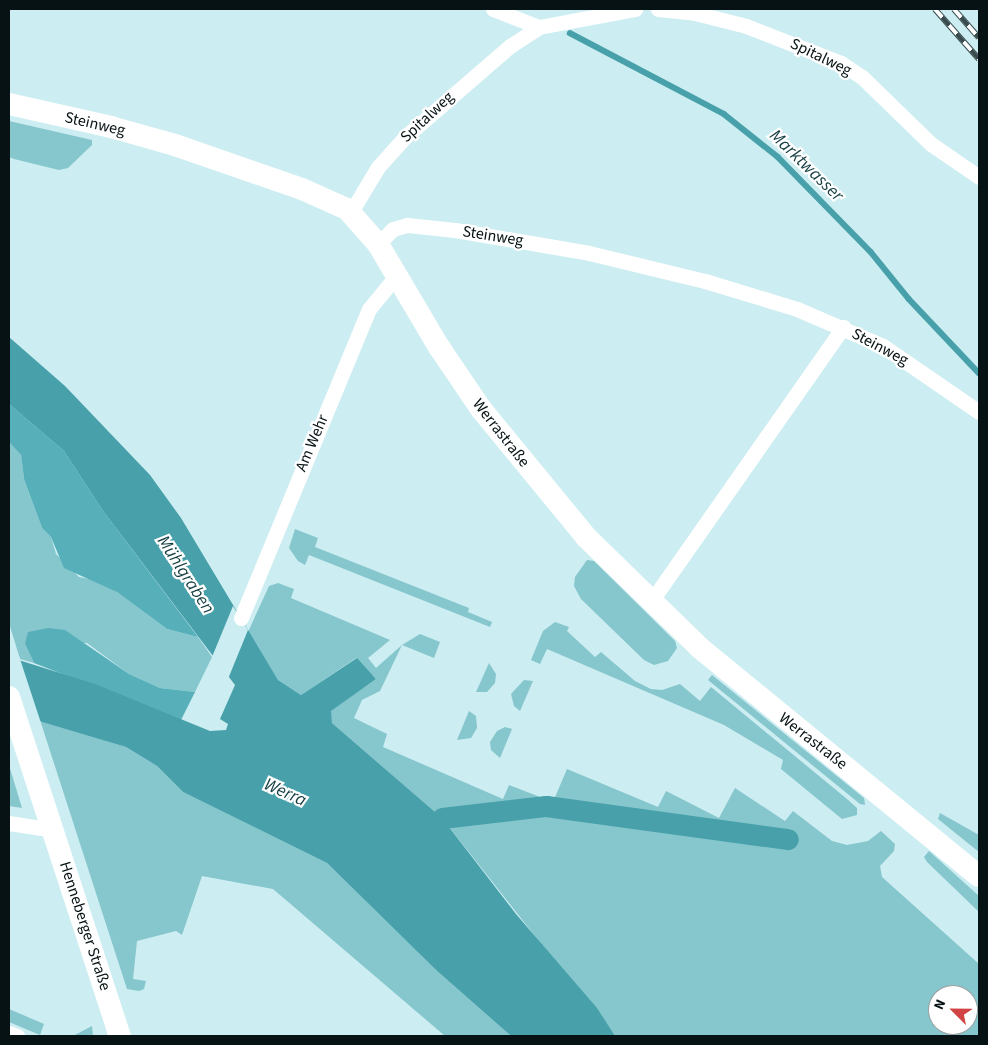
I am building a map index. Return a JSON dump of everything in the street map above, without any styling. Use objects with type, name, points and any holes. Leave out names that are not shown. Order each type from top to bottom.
[{"type":"street","points":[[493,9],[539,27]]},
{"type":"street","name":"Spitalweg","points":[[351,212],[378,167],[406,136],[476,73],[539,27],[636,9]]},
{"type":"street","name":"Spitalweg","points":[[658,9],[695,13],[746,26],[840,64],[862,77],[931,144],[979,177]]},
{"type":"street","name":"Steinweg","points":[[9,104],[111,127],[175,145],[302,189],[351,212],[378,244],[393,229],[407,225],[589,253],[713,283],[797,308],[843,327],[890,350],[979,412]]},
{"type":"street","name":"Werrastraße","points":[[378,244],[439,347],[516,454],[586,538],[650,603],[771,709],[892,802],[979,876]]},
{"type":"street","name":"Am Wehr","points":[[241,618],[369,309],[397,276]]},
{"type":"street","points":[[650,603],[843,327]]},
{"type":"street","name":"Henneberger Straße","points":[[9,697],[120,1036]]},
{"type":"street","points":[[9,823],[48,817]]},
{"type":"street","points":[[9,1033],[17,1036]]},
{"type":"shaded area","points":[[9,121],[92,140],[92,145],[68,168],[59,170],[14,159],[9,157]]},
{"type":"shaded area","points":[[9,404],[64,451],[103,511],[198,637],[167,629],[117,592],[64,568],[51,537],[42,528],[24,479],[21,455],[9,442]]},
{"type":"shaded area","points":[[9,442],[21,455],[24,479],[42,528],[51,537],[56,554],[79,577],[99,581],[167,629],[198,637],[212,657],[195,692],[160,688],[129,674],[87,643],[25,644],[34,663],[20,659],[9,623]]},
{"type":"shaded area","points":[[295,529],[318,538],[315,547],[469,608],[468,612],[492,622],[490,627],[309,555],[305,565],[298,561],[289,548]]},
{"type":"shaded area","points":[[587,560],[594,561],[675,641],[677,648],[668,661],[654,665],[644,660],[581,599],[574,586],[575,577]]},
{"type":"shaded area","points":[[278,583],[294,589],[291,598],[390,640],[368,658],[376,668],[402,645],[380,691],[362,700],[354,718],[387,734],[383,747],[503,799],[509,785],[553,802],[567,769],[658,807],[666,791],[719,818],[735,788],[785,821],[793,811],[832,841],[847,845],[868,841],[881,831],[895,844],[894,851],[880,866],[882,877],[979,964],[979,1036],[614,1036],[442,818],[332,723],[330,711],[376,679],[356,658],[301,695],[278,680],[248,632],[269,586]]},
{"type":"shaded area","points":[[555,622],[569,627],[567,631],[595,657],[601,652],[635,681],[651,689],[662,690],[680,684],[700,701],[711,687],[847,799],[857,808],[857,815],[842,819],[781,769],[783,760],[724,725],[547,649],[540,664],[531,660],[543,631]]},
{"type":"shaded area","points":[[48,628],[65,630],[129,674],[160,688],[195,692],[181,720],[34,663],[25,644],[28,632]]},
{"type":"shaded area","points":[[420,634],[440,642],[434,658],[402,645]]},
{"type":"shaded area","points":[[489,663],[496,674],[495,683],[487,692],[476,692]]},
{"type":"shaded area","points":[[712,675],[864,798],[865,805],[860,804],[708,680]]},
{"type":"shaded area","points":[[524,680],[533,681],[520,711],[514,706],[511,694]]},
{"type":"shaded area","points":[[469,711],[476,716],[477,728],[471,738],[457,740]]},
{"type":"shaded area","points":[[40,720],[126,747],[157,766],[183,792],[327,863],[436,970],[511,1036],[445,1036],[273,889],[202,876],[182,935],[176,931],[137,941],[133,979],[146,981],[144,989],[139,991],[127,989]]},
{"type":"shaded area","points":[[505,727],[512,729],[500,758],[491,750],[490,742],[497,731]]},
{"type":"shaded area","points":[[9,765],[22,808],[9,806]]},
{"type":"shaded area","points":[[940,813],[979,835],[979,852],[938,819]]},
{"type":"shaded area","points":[[929,851],[979,896],[979,912],[927,862],[924,857]]},
{"type":"shaded area","points":[[9,1009],[44,1024],[40,1035],[9,1022]]},
{"type":"shaded area","points":[[92,1026],[93,1036],[73,1036]]},
{"type":"water","points":[[9,337],[65,386],[150,475],[181,518],[278,680],[301,695],[357,658],[376,679],[331,711],[332,723],[442,818],[516,914],[597,1008],[615,1036],[511,1036],[436,970],[327,863],[183,792],[157,766],[126,747],[9,712],[9,657],[95,684],[210,731],[226,730],[228,724],[220,719],[235,685],[103,511],[64,451],[9,404]]},
{"type":"pier","points":[[233,606],[248,630],[228,679],[212,657]]},
{"type":"pier","points":[[9,654],[19,656],[41,723],[9,715]]},
{"type":"waterway","name":"Marktwasser","points":[[570,33],[724,114],[778,157],[871,252],[909,299],[979,373]]},
{"type":"waterway","points":[[442,818],[546,806],[788,839]]},
{"type":"railway","points":[[935,9],[979,59]]},
{"type":"railway","points":[[954,9],[979,38]]},
{"type":"water label","name":"Mühlgraben","points":[[185,575]]},
{"type":"water label","name":"Werra","points":[[285,793]]}]
